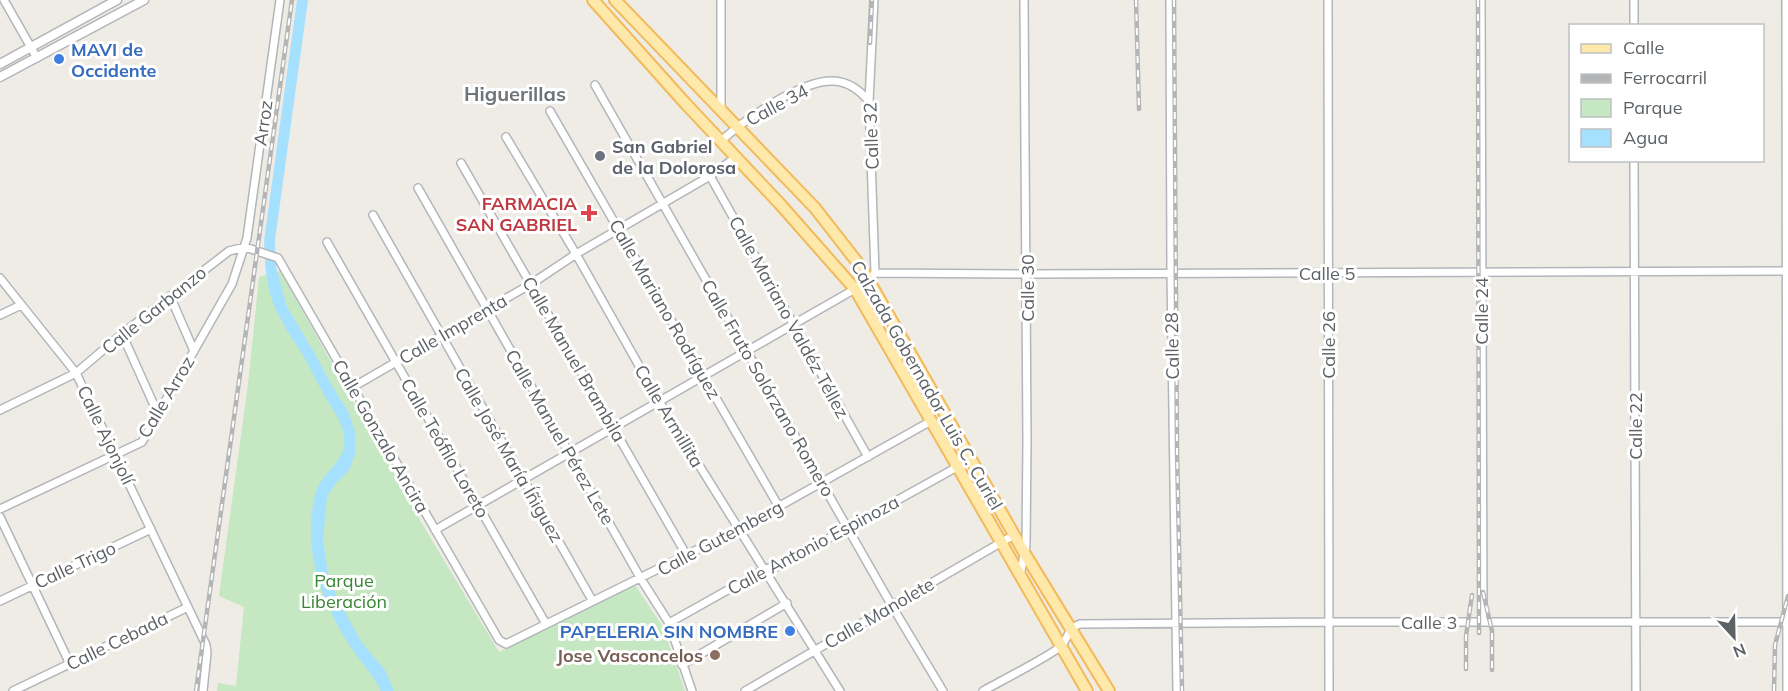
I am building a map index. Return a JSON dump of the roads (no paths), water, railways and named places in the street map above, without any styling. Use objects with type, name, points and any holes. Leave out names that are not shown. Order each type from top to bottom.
[{"type":"main road","name":"Calzada Gobernador Luis C. Curiel","points":[[593,0],[855,289],[1087,691]]},
{"type":"main road","name":"Calzada Gobernador Luis C. Curiel","points":[[615,0],[815,208],[872,276],[1014,535],[1109,691]]},
{"type":"street","points":[[4,0],[37,58]]},
{"type":"street","points":[[0,64],[117,0]]},
{"type":"street","points":[[0,77],[144,0]]},
{"type":"street","name":"Arroz","points":[[245,247],[280,0]]},
{"type":"street","points":[[721,0],[721,112]]},
{"type":"street","name":"Calle 32","points":[[872,276],[869,101],[874,0]]},
{"type":"street","name":"Calle 30","points":[[1020,576],[1025,554],[1027,440],[1024,0]]},
{"type":"street","name":"Calle 28","points":[[1170,0],[1177,691]]},
{"type":"street","name":"Calle 26","points":[[1328,0],[1329,691]]},
{"type":"street","name":"Calle 24","points":[[1481,0],[1483,622]]},
{"type":"street","points":[[1634,0],[1634,24]]},
{"type":"street","points":[[1786,0],[1787,691]]},
{"type":"street","name":"Calle 34","points":[[721,141],[766,106],[819,83],[831,81],[849,85],[860,91],[869,101]]},
{"type":"street","name":"Calle Fruto Solórzano Romero","points":[[595,85],[892,606],[943,691]]},
{"type":"street","name":"Calle Mariano Rodríguez","points":[[550,111],[779,507]]},
{"type":"street","name":"Calle Armillita","points":[[506,137],[576,254],[659,401],[737,530],[765,568],[840,691]]},
{"type":"street","name":"Calle Imprenta","points":[[353,387],[531,284],[576,254],[710,176],[736,157]]},
{"type":"street","name":"Calle 22","points":[[1634,162],[1636,691]]},
{"type":"street","name":"Calle Manuel Brambila","points":[[461,163],[687,556]]},
{"type":"street","name":"Calle Mariano Valdéz Téllez","points":[[710,176],[868,457]]},
{"type":"street","name":"Calle Manuel Pérez Lete","points":[[418,188],[641,579],[669,623],[692,691]]},
{"type":"street","name":"Calle José María Íñiguez","points":[[373,215],[592,600]]},
{"type":"street","name":"Calle Teófilo Loreto","points":[[327,242],[546,624]]},
{"type":"street","name":"Calle Gonzalo Ancira","points":[[245,247],[278,258],[503,643]]},
{"type":"street","name":"Calle Garbanzo","points":[[0,410],[76,373],[122,334],[229,251],[245,247]]},
{"type":"street","name":"Calle Arroz","points":[[0,509],[142,442],[232,284],[245,247]]},
{"type":"street","name":"Calle 5","points":[[872,276],[1787,272]]},
{"type":"street","points":[[435,530],[855,289],[872,276]]},
{"type":"street","name":"Calle Ajonjolí","points":[[0,278],[76,373],[116,454],[206,645],[203,691]]},
{"type":"street","points":[[170,296],[194,351]]},
{"type":"street","points":[[0,315],[21,305]]},
{"type":"street","points":[[122,334],[158,414]]},
{"type":"street","name":"Calle Gutemberg","points":[[503,643],[509,643],[634,579],[641,579],[687,556],[931,421]]},
{"type":"street","name":"Calle Antonio Espinoza","points":[[669,623],[765,568],[779,566],[957,466]]},
{"type":"street","points":[[0,517],[70,664]]},
{"type":"street","name":"Calle Trigo","points":[[0,601],[151,529]]},
{"type":"street","name":"Calle Manolete","points":[[745,691],[1014,535]]},
{"type":"street","points":[[682,665],[787,603]]},
{"type":"street","name":"Calle Cebada","points":[[13,691],[188,607]]},
{"type":"street","name":"Calle 3","points":[[1071,629],[1080,624],[1329,621],[1787,622]]},
{"type":"street","points":[[983,691],[1062,646],[1071,629]]},
{"type":"water","points":[[297,0],[308,0],[275,240],[276,267],[287,307],[348,411],[355,432],[355,454],[349,470],[327,496],[323,539],[328,574],[338,600],[362,643],[385,670],[394,691],[381,691],[350,646],[330,611],[317,574],[311,535],[315,495],[322,480],[342,453],[343,429],[277,312],[270,295],[267,277],[264,241]]},
{"type":"railway","points":[[196,691],[292,0]]},
{"type":"railway","points":[[870,43],[872,0]]},
{"type":"railway","points":[[1136,0],[1139,109]]},
{"type":"railway","points":[[1174,0],[1177,450],[1182,691]]},
{"type":"railway","points":[[1478,0],[1479,633]]},
{"type":"railway","points":[[1483,592],[1492,631],[1492,670]]},
{"type":"railway","points":[[1466,669],[1466,636],[1472,595]]},
{"type":"railway","points":[[1774,691],[1775,645],[1788,596]]},
{"type":"place","name":"MAVI de Occidente","points":[[59,59]]},
{"type":"place","name":"San Gabriel de la Dolorosa","points":[[600,156]]},
{"type":"place","name":"FARMACIA SAN GABRIEL","points":[[589,213]]},
{"type":"place","name":"PAPELERIA SIN NOMBRE","points":[[790,631]]},
{"type":"place","name":"Jose Vasconcelos","points":[[715,655]]},
{"type":"district","name":"Higuerillas","points":[[515,93]]},
{"type":"park label","name":"Parque Liberación","points":[[344,590]]}]
